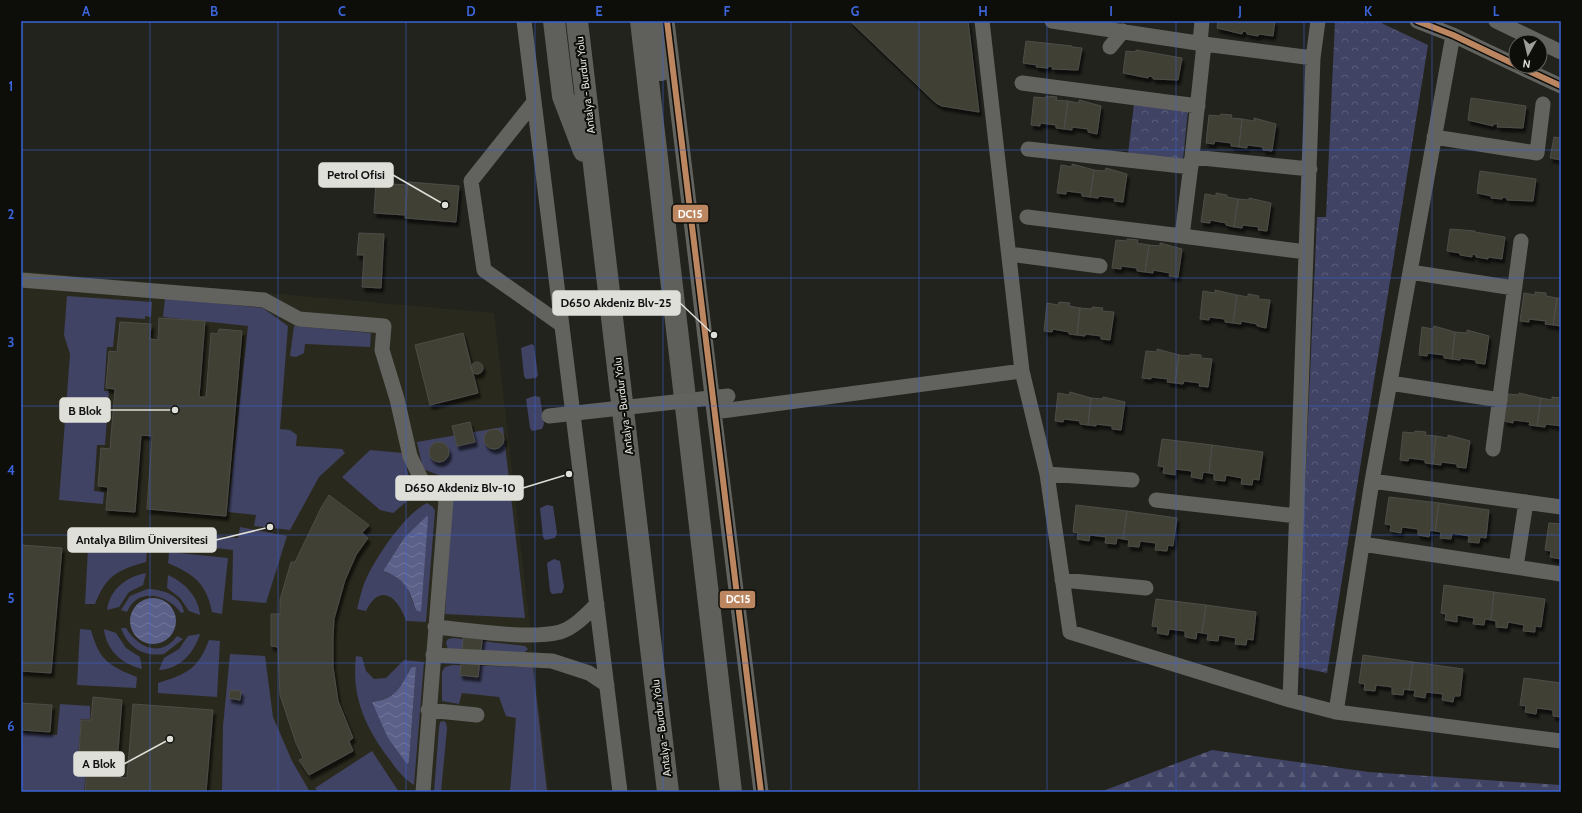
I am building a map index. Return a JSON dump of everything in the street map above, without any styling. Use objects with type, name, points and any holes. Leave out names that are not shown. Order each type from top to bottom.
[{"type":"highway","points":[[554,21],[563,96],[596,182]]},
{"type":"highway","name":"Antalya - Burdur Yolu","points":[[577,21],[668,792]]},
{"type":"highway","points":[[641,21],[731,792]]},
{"type":"highway","points":[[657,21],[682,287],[680,350]]},
{"type":"street","points":[[524,21],[620,792]]},
{"type":"street","points":[[668,21],[761,792]]},
{"type":"street","points":[[982,21],[1022,371],[1047,474],[1070,632],[1290,700],[1336,712],[1561,741]]},
{"type":"street","points":[[1052,21],[1095,24],[1123,32],[1313,58]]},
{"type":"street","points":[[1182,236],[1198,106],[1202,21]]},
{"type":"street","points":[[1290,700],[1313,58],[1318,21]]},
{"type":"street","points":[[1417,21],[1453,35],[1508,61]]},
{"type":"street","points":[[1496,21],[1523,34]]},
{"type":"street","points":[[1110,46],[1123,32]]},
{"type":"street","points":[[1336,712],[1372,481],[1453,35]]},
{"type":"street","points":[[1548,46],[1561,52]]},
{"type":"street","points":[[1536,74],[1561,86]]},
{"type":"street","points":[[1022,83],[1198,106]]},
{"type":"street","points":[[534,102],[471,181],[484,270],[562,325]]},
{"type":"street","points":[[1434,137],[1536,153],[1543,104]]},
{"type":"street","points":[[1028,149],[1191,162],[1310,169]]},
{"type":"street","points":[[1027,217],[1306,252]]},
{"type":"street","points":[[1493,448],[1521,241]]},
{"type":"street","points":[[1009,254],[1100,266]]},
{"type":"street","points":[[1410,272],[1514,288]]},
{"type":"street","points":[[21,280],[264,300],[299,318],[384,326],[382,350],[399,406],[410,456],[424,487],[432,487],[442,493],[446,500],[428,710],[423,792]]},
{"type":"street","points":[[714,412],[1022,371]]},
{"type":"street","points":[[1390,383],[1500,400]]},
{"type":"street","points":[[549,416],[728,396]]},
{"type":"street","points":[[1047,474],[1132,480]]},
{"type":"street","points":[[1372,481],[1561,507]]},
{"type":"street","points":[[1156,500],[1297,516]]},
{"type":"street","points":[[1516,567],[1526,502]]},
{"type":"street","points":[[1362,544],[1561,574]]},
{"type":"street","points":[[1062,580],[1146,588]]},
{"type":"street","points":[[435,627],[534,635],[562,632],[582,619],[597,604]]},
{"type":"street","points":[[433,655],[552,662],[590,673],[607,685]]},
{"type":"street","points":[[428,710],[477,715]]},
{"type":"shaded area","points":[[21,271],[494,313],[549,792],[21,792]]},
{"type":"green space","points":[[1335,21],[1379,22],[1428,45],[1327,673],[1297,667],[1317,217],[1326,217]]},
{"type":"green space","points":[[1134,104],[1188,110],[1183,160],[1128,154]]},
{"type":"green space","points":[[67,296],[152,302],[151,317],[145,316],[145,319],[116,317],[113,347],[107,347],[104,391],[109,391],[105,445],[97,445],[94,491],[104,492],[103,504],[59,500],[70,354],[64,335]]},
{"type":"green space","points":[[165,298],[263,308],[288,326],[280,429],[290,430],[297,435],[296,446],[342,449],[345,453],[319,477],[290,530],[254,526],[256,515],[228,512],[248,326],[163,317]]},
{"type":"green space","points":[[294,326],[371,333],[370,347],[305,344],[304,353],[296,357],[290,356]]},
{"type":"green space","points":[[532,344],[534,346],[538,375],[536,378],[526,379],[524,376],[521,348]]},
{"type":"green space","points":[[534,396],[540,397],[544,424],[542,429],[532,431],[530,428],[526,399]]},
{"type":"green space","points":[[503,427],[525,618],[445,614],[452,491],[446,478],[423,469],[417,442]]},
{"type":"green space","points":[[370,450],[403,453],[411,486],[417,493],[393,513],[380,510],[342,477]]},
{"type":"green space","points":[[427,503],[433,507],[435,511],[426,622],[406,621],[403,612],[394,600],[383,595],[377,597],[371,602],[366,611],[357,609],[365,581],[378,557],[401,525],[419,508]],"holes":[[[404,538],[416,610],[406,585],[398,577],[383,571]]]},
{"type":"green space","points":[[547,505],[553,506],[557,533],[555,538],[545,540],[543,537],[540,508]]},
{"type":"green space","points":[[240,527],[287,536],[266,603],[232,600],[233,550],[171,543],[172,532],[238,538]]},
{"type":"green space","points":[[88,548],[147,551],[146,562],[120,571],[108,581],[99,594],[95,604],[85,604]]},
{"type":"green space","points":[[169,552],[228,558],[222,614],[212,612],[203,587],[198,581],[192,576],[168,563]]},
{"type":"green space","points":[[554,559],[560,561],[564,587],[562,593],[552,594],[550,591],[547,563]]},
{"type":"green space","points":[[146,573],[143,585],[129,592],[119,607],[107,610],[115,590],[120,585],[132,578]]},
{"type":"green space","points":[[168,575],[185,586],[194,596],[200,615],[189,611],[180,598],[167,588]]},
{"type":"green space","points":[[147,589],[159,590],[175,597],[182,606],[184,612],[181,613],[169,602],[153,596],[145,596],[138,599],[132,604],[127,612],[121,610],[130,596]]},
{"type":"green space","points":[[121,628],[126,628],[137,641],[150,648],[164,647],[171,643],[177,636],[183,639],[164,654],[150,654],[138,650],[132,646]]},
{"type":"green space","points":[[80,629],[91,630],[94,640],[106,661],[137,677],[136,688],[77,685]]},
{"type":"green space","points":[[104,629],[116,633],[126,648],[140,657],[142,669],[128,664],[116,655],[105,637]]},
{"type":"green space","points":[[200,634],[194,648],[185,659],[173,667],[159,670],[164,658],[179,649],[188,636]]},
{"type":"green space","points":[[453,638],[525,646],[528,649],[524,653],[448,650],[446,642],[448,639]]},
{"type":"green space","points":[[209,640],[220,641],[217,697],[158,693],[158,683],[177,677],[196,664],[205,650]]},
{"type":"green space","points":[[230,654],[265,656],[273,717],[292,761],[310,792],[222,792],[223,726]]},
{"type":"green space","points":[[356,656],[362,657],[366,671],[374,679],[386,678],[404,660],[424,662],[414,785],[410,783],[395,767],[381,748],[367,724],[358,699],[355,671]],"holes":[[[416,667],[409,762],[407,763],[372,702],[387,698],[397,692],[411,669]]]},
{"type":"green space","points":[[452,665],[533,667],[547,792],[510,792],[516,718],[506,716],[499,697],[462,693],[459,704],[442,701],[442,672],[445,667]]},
{"type":"green space","points":[[60,704],[90,706],[90,719],[81,719],[78,758],[87,759],[84,792],[21,792],[21,732],[57,735]]},
{"type":"green space","points":[[444,721],[447,728],[441,792],[434,792],[439,728],[440,722]]},
{"type":"green space","points":[[1212,750],[1369,772],[1561,785],[1561,792],[1100,792]]},
{"type":"green space","points":[[372,751],[399,792],[318,792],[315,788]]},
{"type":"water","points":[[427,516],[421,612],[416,610],[405,585],[396,577],[383,571],[404,538]]},
{"type":"water","points":[[153,598],[166,602],[172,608],[176,621],[172,634],[166,640],[153,644],[140,640],[134,634],[130,621],[134,608],[140,602]]},
{"type":"water","points":[[416,667],[409,762],[407,764],[388,738],[372,702],[392,695],[400,687],[411,668]]},
{"type":"building","points":[[850,21],[968,21],[979,112],[942,106],[936,103]]},
{"type":"building","points":[[1218,21],[1275,21],[1273,36],[1259,34],[1258,36],[1247,34],[1247,32],[1243,31],[1242,34],[1217,28]]},
{"type":"building","points":[[1026,41],[1082,48],[1078,70],[1052,69],[1053,67],[1048,66],[1048,68],[1036,67],[1037,65],[1023,63]]},
{"type":"building","points":[[1136,50],[1182,58],[1178,80],[1153,79],[1153,77],[1149,76],[1148,78],[1123,73],[1126,51],[1136,52]]},
{"type":"building","points":[[1046,96],[1057,97],[1056,100],[1068,101],[1064,129],[1056,128],[1056,125],[1040,123],[1040,126],[1031,125],[1034,97],[1046,98]]},
{"type":"building","points":[[1471,98],[1526,106],[1523,128],[1497,127],[1498,124],[1493,124],[1493,126],[1468,120]]},
{"type":"building","points":[[1079,100],[1101,106],[1097,134],[1088,132],[1088,129],[1072,127],[1072,130],[1064,129],[1068,101],[1079,103]]},
{"type":"building","points":[[1221,114],[1232,115],[1231,118],[1242,119],[1239,147],[1231,146],[1231,143],[1215,141],[1214,144],[1206,143],[1209,115],[1220,116]]},
{"type":"building","points":[[1254,118],[1276,124],[1272,151],[1263,150],[1263,147],[1247,145],[1247,148],[1239,147],[1242,119],[1254,121]]},
{"type":"building","points":[[1554,137],[1561,138],[1561,160],[1550,158]]},
{"type":"building","points":[[1072,164],[1094,170],[1090,197],[1082,196],[1082,193],[1066,191],[1066,194],[1057,193],[1061,165],[1072,167]]},
{"type":"building","points":[[1106,168],[1127,174],[1123,202],[1114,201],[1115,198],[1099,196],[1098,198],[1090,197],[1094,170],[1105,171]]},
{"type":"building","points":[[1480,171],[1536,179],[1533,201],[1507,200],[1507,198],[1503,197],[1502,199],[1491,198],[1491,196],[1477,193]]},
{"type":"building","points":[[408,182],[459,186],[456,222],[405,218]]},
{"type":"building","points":[[376,183],[407,185],[405,215],[374,213]]},
{"type":"building","points":[[1216,193],[1238,199],[1234,227],[1226,225],[1226,223],[1210,220],[1210,223],[1201,222],[1205,194],[1216,196]]},
{"type":"building","points":[[1249,198],[1271,203],[1267,231],[1258,230],[1259,227],[1243,225],[1242,228],[1234,227],[1238,199],[1249,200]]},
{"type":"building","points":[[1450,229],[1475,231],[1505,237],[1502,259],[1476,257],[1476,255],[1472,254],[1472,257],[1447,251]]},
{"type":"building","points":[[359,233],[384,234],[381,288],[362,287],[364,255],[357,255]]},
{"type":"building","points":[[1127,239],[1138,240],[1137,243],[1149,245],[1145,272],[1137,271],[1137,268],[1121,266],[1121,269],[1112,268],[1116,240],[1127,241]]},
{"type":"building","points":[[1160,243],[1182,249],[1178,277],[1169,276],[1170,273],[1153,270],[1153,273],[1145,272],[1149,245],[1160,246]]},
{"type":"building","points":[[1215,290],[1237,295],[1233,323],[1225,322],[1225,319],[1209,317],[1209,320],[1200,319],[1203,291],[1215,293]]},
{"type":"building","points":[[1535,292],[1546,293],[1546,296],[1557,298],[1553,325],[1545,324],[1546,321],[1529,319],[1529,322],[1520,321],[1524,293],[1535,295]]},
{"type":"building","points":[[1248,294],[1259,296],[1258,299],[1270,300],[1266,328],[1257,326],[1257,324],[1241,321],[1241,324],[1233,323],[1237,295],[1248,297]]},
{"type":"building","points":[[1557,298],[1561,298],[1561,326],[1553,325]]},
{"type":"building","points":[[1059,302],[1070,303],[1069,306],[1080,308],[1077,335],[1053,329],[1052,332],[1044,331],[1047,303],[1058,305]]},
{"type":"building","points":[[1092,307],[1103,308],[1102,311],[1114,312],[1110,340],[1101,339],[1101,336],[1085,334],[1085,336],[1077,335],[1080,308],[1092,309]]},
{"type":"building","points":[[159,318],[205,321],[199,397],[206,397],[211,333],[218,334],[219,329],[242,331],[226,516],[147,509],[152,436],[141,435],[135,512],[106,510],[108,487],[98,486],[101,448],[110,449],[115,389],[106,388],[109,351],[117,352],[120,322],[151,324],[150,339],[158,340]]},
{"type":"building","points":[[1434,326],[1455,332],[1452,359],[1444,358],[1444,355],[1428,353],[1427,356],[1419,355],[1422,327],[1433,329]]},
{"type":"building","points":[[1467,330],[1489,336],[1485,364],[1476,363],[1476,360],[1460,358],[1460,360],[1452,359],[1455,332],[1467,333]]},
{"type":"building","points":[[463,333],[478,393],[430,405],[415,345]]},
{"type":"building","points":[[1157,349],[1179,355],[1175,383],[1167,382],[1168,379],[1151,377],[1151,379],[1142,378],[1146,351],[1157,352]]},
{"type":"building","points":[[1190,354],[1201,355],[1201,358],[1212,359],[1208,387],[1199,386],[1200,383],[1184,381],[1183,384],[1175,383],[1179,355],[1190,356]]},
{"type":"building","points":[[475,362],[479,362],[483,368],[479,374],[475,374],[471,370],[471,366]]},
{"type":"building","points":[[1070,392],[1091,398],[1088,425],[1080,424],[1080,421],[1064,419],[1063,422],[1055,421],[1058,393],[1069,395]]},
{"type":"building","points":[[1519,393],[1541,398],[1537,426],[1529,425],[1530,422],[1513,420],[1513,423],[1504,421],[1508,394],[1519,395]]},
{"type":"building","points":[[1103,397],[1125,402],[1121,430],[1112,429],[1112,426],[1096,424],[1096,426],[1088,425],[1091,398],[1103,399]]},
{"type":"building","points":[[1552,397],[1561,398],[1561,426],[1546,424],[1545,427],[1537,426],[1541,398],[1552,400]]},
{"type":"building","points":[[470,422],[475,442],[457,446],[452,426]]},
{"type":"building","points":[[494,429],[501,432],[504,439],[501,446],[494,449],[487,446],[484,439],[487,432]]},
{"type":"building","points":[[1415,431],[1426,432],[1425,435],[1436,436],[1433,464],[1425,463],[1425,460],[1409,458],[1408,461],[1400,460],[1403,432],[1414,433]]},
{"type":"building","points":[[1448,435],[1470,441],[1466,468],[1457,467],[1457,464],[1441,462],[1441,465],[1433,464],[1436,436],[1448,438]]},
{"type":"building","points":[[1162,439],[1212,445],[1209,473],[1203,472],[1202,479],[1191,477],[1192,471],[1175,469],[1175,475],[1163,473],[1164,467],[1158,466]]},
{"type":"building","points":[[439,442],[446,445],[449,452],[446,459],[439,462],[432,459],[429,452],[432,445]]},
{"type":"building","points":[[1212,445],[1263,452],[1259,480],[1253,479],[1252,485],[1241,484],[1242,478],[1226,475],[1225,481],[1214,480],[1214,474],[1209,473]]},
{"type":"building","points":[[329,495],[369,525],[362,533],[368,538],[356,555],[345,580],[334,619],[333,667],[338,701],[353,738],[349,741],[353,751],[309,775],[299,760],[303,758],[296,743],[280,695],[278,647],[271,646],[271,614],[280,614],[280,600],[291,562],[295,562],[321,508]]},
{"type":"building","points":[[1389,497],[1439,503],[1435,531],[1430,530],[1429,537],[1418,535],[1418,529],[1402,527],[1401,533],[1390,531],[1391,525],[1385,524]]},
{"type":"building","points":[[1439,503],[1489,510],[1486,538],[1480,537],[1479,543],[1468,542],[1469,536],[1452,533],[1451,539],[1440,538],[1441,532],[1435,531]]},
{"type":"building","points":[[1076,505],[1127,511],[1123,539],[1117,538],[1116,544],[1105,543],[1106,537],[1090,535],[1089,541],[1077,539],[1078,533],[1073,532]]},
{"type":"building","points":[[1127,511],[1177,518],[1173,546],[1168,545],[1167,551],[1155,550],[1156,543],[1140,541],[1139,547],[1128,546],[1129,540],[1123,539]]},
{"type":"building","points":[[1549,523],[1561,524],[1561,559],[1550,557],[1551,551],[1545,550]]},
{"type":"building","points":[[21,545],[62,548],[51,673],[21,671]]},
{"type":"building","points":[[1444,585],[1494,592],[1491,620],[1485,619],[1484,625],[1473,624],[1474,618],[1457,615],[1457,622],[1445,620],[1446,614],[1441,613]]},
{"type":"building","points":[[1494,592],[1545,599],[1541,627],[1535,626],[1535,632],[1523,631],[1524,625],[1508,622],[1507,628],[1496,627],[1496,621],[1491,620]]},
{"type":"building","points":[[1156,599],[1206,605],[1202,633],[1197,632],[1196,639],[1185,637],[1185,631],[1169,629],[1168,635],[1157,633],[1158,627],[1152,626]]},
{"type":"building","points":[[1206,605],[1256,612],[1253,640],[1247,639],[1246,645],[1235,644],[1236,638],[1219,635],[1218,641],[1207,640],[1208,634],[1202,633]]},
{"type":"building","points":[[464,630],[483,632],[478,677],[460,675]]},
{"type":"building","points":[[1363,655],[1413,662],[1409,690],[1404,689],[1403,695],[1392,694],[1392,687],[1376,685],[1375,691],[1364,690],[1365,684],[1359,683]]},
{"type":"building","points":[[1413,662],[1463,669],[1460,696],[1454,696],[1453,702],[1442,700],[1443,694],[1426,692],[1425,698],[1414,696],[1415,690],[1409,690]]},
{"type":"building","points":[[1524,678],[1561,683],[1561,717],[1553,716],[1553,710],[1537,708],[1536,714],[1525,712],[1526,706],[1520,705]]},
{"type":"building","points":[[230,690],[241,691],[240,700],[229,698]]},
{"type":"building","points":[[93,697],[122,700],[116,777],[127,778],[133,704],[213,710],[206,792],[85,792],[88,759],[79,758],[81,720],[91,720]]},
{"type":"building","points":[[21,703],[52,705],[50,732],[21,730]]},
{"type":"transit line","name":"DC15","points":[[667,21],[761,792]]},
{"type":"transit line","name":"DC15","points":[[1417,21],[1453,35],[1508,61]]},
{"type":"transit line","name":"DC15","points":[[1535,74],[1561,86]]},
{"type":"place","name":"Petrol Ofisi","points":[[445,205]]},
{"type":"place","name":"D650 Akdeniz Blv-25","points":[[714,335]]},
{"type":"place","name":"B Blok","points":[[175,410]]},
{"type":"place","name":"D650 Akdeniz Blv-10","points":[[569,474]]},
{"type":"place","name":"Antalya Bilim Üniversitesi","points":[[270,527]]},
{"type":"place","name":"A Blok","points":[[170,739]]}]
